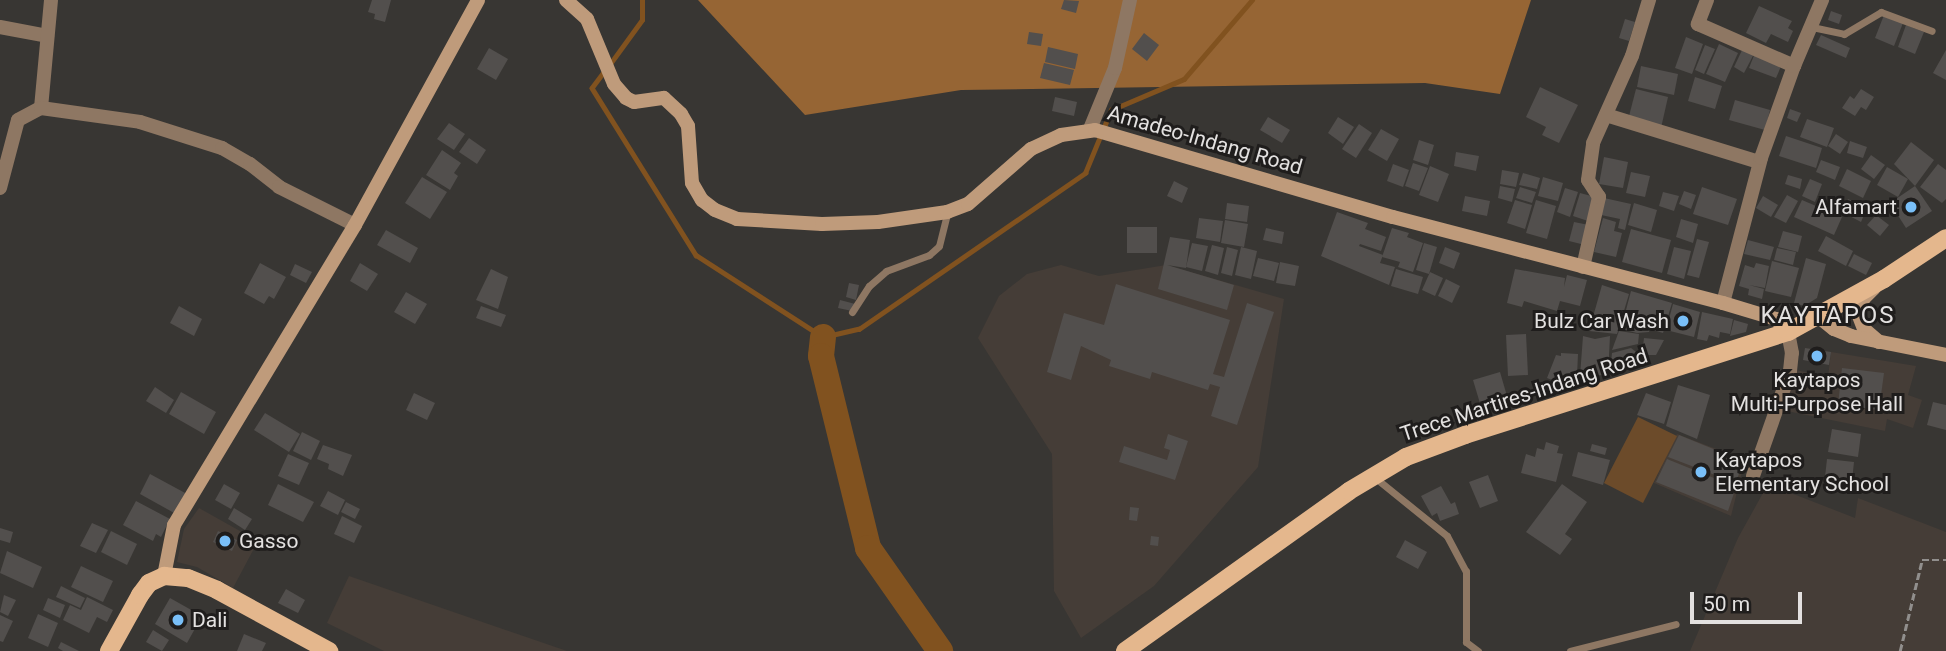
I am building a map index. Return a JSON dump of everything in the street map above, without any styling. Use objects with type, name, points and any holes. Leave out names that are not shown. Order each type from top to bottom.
[{"type":"main road","name":"Trece Martires-Indang Road","points":[[1125,651],[1372,476],[1445,442],[1788,332],[1884,279],[1946,238]]},
{"type":"main road","points":[[109,651],[140,595],[149,583],[164,576],[188,578],[217,590],[329,651]]},
{"type":"street","points":[[41,108],[51,0]]},
{"type":"street","points":[[164,576],[174,525],[355,225],[478,0]]},
{"type":"street","name":"Amadeo-Indang Road","points":[[566,0],[587,19],[597,49],[614,84],[626,98],[634,102],[664,98],[677,109],[688,126],[692,183],[702,200],[715,210],[737,219],[821,224],[878,222],[947,212],[968,204],[1031,149],[1061,135],[1092,130],[1393,217],[1772,317],[1788,332]]},
{"type":"street","points":[[1092,130],[1115,68],[1130,0]]},
{"type":"street","points":[[1583,267],[1600,197],[1588,180],[1589,163],[1594,143],[1632,56],[1649,0]]},
{"type":"street","points":[[1707,0],[1698,24],[1794,66]]},
{"type":"street","points":[[1723,303],[1759,162],[1794,66],[1822,0]]},
{"type":"street","points":[[0,27],[47,36]]},
{"type":"street","points":[[0,188],[18,120],[41,108],[140,122],[222,148],[289,192],[355,225]]},
{"type":"street","points":[[1606,115],[1759,162]]},
{"type":"street","points":[[1883,345],[1864,329],[1859,310],[1867,295],[1884,279]]},
{"type":"street","points":[[1819,317],[1834,329],[1883,345],[1946,355]]},
{"type":"street","points":[[1753,476],[1790,371],[1792,353],[1788,332]]},
{"type":"lane","points":[[1812,27],[1844,34],[1881,12],[1932,31]]},
{"type":"lane","points":[[852,312],[869,286],[886,271],[929,255],[939,246],[947,212]]},
{"type":"lane","points":[[1372,476],[1447,536],[1466,571],[1466,642],[1478,651]]},
{"type":"lane","points":[[1570,651],[1676,624]]},
{"type":"path","points":[[1900,651],[1922,560],[1946,560]]},
{"type":"shaded area","points":[[698,0],[1531,0],[1500,94],[1425,83],[961,90],[805,115]]},
{"type":"shaded area","points":[[1061,265],[1099,276],[1166,265],[1284,299],[1258,467],[1154,586],[1081,638],[1054,591],[1052,454],[978,338],[999,296],[1027,274]]},
{"type":"shaded area","points":[[1831,352],[1916,366],[1908,395],[1922,400],[1913,428],[1887,419],[1885,431],[1782,410],[1796,370],[1828,377]]},
{"type":"shaded area","points":[[1638,417],[1677,436],[1643,503],[1604,483]]},
{"type":"shaded area","name":"Kaytapos Elementary School","points":[[1677,434],[1745,460],[1731,516],[1654,483]]},
{"type":"shaded area","points":[[1768,484],[1855,518],[1858,498],[1946,532],[1946,651],[1690,651],[1738,538]]},
{"type":"shaded area","points":[[199,508],[258,541],[233,588],[197,567],[177,562],[184,529]]},
{"type":"shaded area","points":[[349,576],[567,651],[384,651],[327,623]]},
{"type":"building","points":[[372,0],[391,0],[385,22],[374,19],[375,14],[368,12]]},
{"type":"building","points":[[1064,0],[1079,1],[1076,13],[1061,9]]},
{"type":"building","points":[[1759,6],[1792,21],[1788,28],[1793,31],[1788,42],[1771,34],[1766,43],[1746,33]]},
{"type":"building","points":[[1831,11],[1842,15],[1839,24],[1828,20]]},
{"type":"building","points":[[1884,15],[1903,23],[1894,46],[1875,38]]},
{"type":"building","points":[[1625,19],[1635,22],[1629,41],[1619,38]]},
{"type":"building","points":[[1906,25],[1924,32],[1915,54],[1898,47]]},
{"type":"building","points":[[1029,32],[1043,34],[1041,46],[1027,44]]},
{"type":"building","points":[[1144,33],[1159,45],[1147,61],[1132,49]]},
{"type":"building","points":[[1821,35],[1850,48],[1846,58],[1816,45]]},
{"type":"building","points":[[1686,37],[1703,44],[1692,74],[1675,68]]},
{"type":"building","points":[[1719,44],[1738,53],[1725,82],[1706,74]]},
{"type":"building","points":[[1705,45],[1715,49],[1704,74],[1695,70]]},
{"type":"building","points":[[1744,46],[1755,52],[1744,73],[1734,67]]},
{"type":"building","points":[[1048,47],[1078,54],[1075,69],[1045,62]]},
{"type":"building","points":[[489,48],[508,59],[496,80],[477,69]]},
{"type":"building","points":[[1946,50],[1946,80],[1933,73]]},
{"type":"building","points":[[1755,53],[1782,64],[1776,78],[1749,68]]},
{"type":"building","points":[[1044,63],[1074,70],[1070,85],[1040,78]]},
{"type":"building","points":[[1641,66],[1678,74],[1674,95],[1637,87]]},
{"type":"building","points":[[1695,77],[1722,86],[1715,109],[1688,101]]},
{"type":"building","points":[[1540,87],[1578,105],[1559,143],[1542,135],[1546,127],[1526,117]]},
{"type":"building","points":[[1636,89],[1668,97],[1661,128],[1628,120]]},
{"type":"building","points":[[1861,89],[1874,97],[1866,110],[1861,107],[1855,116],[1842,108],[1850,96],[1854,99]]},
{"type":"building","points":[[1055,97],[1077,102],[1074,116],[1052,111]]},
{"type":"building","points":[[1735,100],[1770,110],[1765,130],[1729,120]]},
{"type":"building","points":[[1790,109],[1801,113],[1797,122],[1787,118]]},
{"type":"building","points":[[1268,117],[1290,130],[1282,143],[1260,130]]},
{"type":"building","points":[[1338,117],[1354,127],[1343,144],[1328,133]]},
{"type":"building","points":[[1807,119],[1834,128],[1827,147],[1800,137]]},
{"type":"building","points":[[449,123],[465,134],[454,150],[437,139]]},
{"type":"building","points":[[1359,124],[1372,133],[1356,158],[1342,149]]},
{"type":"building","points":[[1381,129],[1399,139],[1387,161],[1368,150]]},
{"type":"building","points":[[1836,134],[1848,142],[1840,154],[1828,146]]},
{"type":"building","points":[[1786,136],[1822,148],[1816,168],[1779,156]]},
{"type":"building","points":[[469,138],[486,150],[477,164],[459,152]]},
{"type":"building","points":[[1419,140],[1434,145],[1428,165],[1413,160]]},
{"type":"building","points":[[1850,141],[1867,147],[1863,158],[1847,153]]},
{"type":"building","points":[[1911,142],[1934,160],[1915,186],[1894,164]]},
{"type":"building","points":[[442,150],[461,163],[454,173],[458,176],[450,190],[426,175]]},
{"type":"building","points":[[1456,152],[1479,156],[1476,171],[1454,166]]},
{"type":"building","points":[[1871,155],[1885,165],[1874,179],[1861,169]]},
{"type":"building","points":[[1604,157],[1628,162],[1623,188],[1599,184]]},
{"type":"building","points":[[1821,160],[1840,167],[1835,180],[1816,172]]},
{"type":"building","points":[[1413,163],[1428,168],[1419,191],[1405,186]]},
{"type":"building","points":[[1393,164],[1409,170],[1403,187],[1387,181]]},
{"type":"building","points":[[1938,164],[1946,170],[1946,199],[1942,203],[1920,187]]},
{"type":"building","points":[[1430,166],[1449,174],[1438,202],[1419,195]]},
{"type":"building","points":[[1887,167],[1908,179],[1898,197],[1877,185]]},
{"type":"building","points":[[1847,169],[1871,181],[1863,198],[1839,186]]},
{"type":"building","points":[[1502,170],[1519,173],[1516,187],[1500,184]]},
{"type":"building","points":[[1631,172],[1650,176],[1645,197],[1626,193]]},
{"type":"building","points":[[1523,173],[1540,178],[1537,189],[1519,185]]},
{"type":"building","points":[[1788,175],[1802,179],[1800,189],[1785,184]]},
{"type":"building","points":[[422,177],[447,192],[430,219],[405,203]]},
{"type":"building","points":[[1543,177],[1563,183],[1558,201],[1538,196]]},
{"type":"building","points":[[1810,179],[1822,184],[1815,202],[1802,196]]},
{"type":"building","points":[[1174,181],[1188,188],[1182,203],[1167,196]]},
{"type":"building","points":[[1500,186],[1515,189],[1512,202],[1498,198]]},
{"type":"building","name":"Alfamart","points":[[1915,186],[1932,211],[1906,228],[1890,203]]},
{"type":"building","points":[[1520,187],[1536,192],[1532,203],[1516,198]]},
{"type":"building","points":[[1702,187],[1737,199],[1728,225],[1693,214]]},
{"type":"building","points":[[1565,188],[1578,192],[1570,217],[1557,212]]},
{"type":"building","points":[[1684,191],[1696,195],[1691,209],[1679,204]]},
{"type":"building","points":[[1663,192],[1679,196],[1674,211],[1659,206]]},
{"type":"building","points":[[1580,193],[1595,197],[1588,221],[1573,216]]},
{"type":"building","points":[[1787,195],[1798,201],[1786,223],[1774,217]]},
{"type":"building","points":[[1465,196],[1490,201],[1487,216],[1462,211]]},
{"type":"building","points":[[1763,196],[1778,205],[1771,217],[1756,208]]},
{"type":"building","points":[[1604,198],[1631,204],[1625,230],[1618,228],[1620,219],[1601,215]]},
{"type":"building","points":[[1848,199],[1867,208],[1861,222],[1842,212]]},
{"type":"building","points":[[1515,200],[1532,205],[1525,229],[1507,223]]},
{"type":"building","points":[[1536,200],[1556,206],[1547,239],[1526,233]]},
{"type":"building","points":[[1802,200],[1842,217],[1834,235],[1794,217]]},
{"type":"building","points":[[1227,203],[1249,206],[1247,222],[1225,219]]},
{"type":"building","points":[[1634,203],[1657,210],[1651,232],[1628,225]]},
{"type":"building","points":[[1337,212],[1368,223],[1365,229],[1386,237],[1381,251],[1360,244],[1359,246],[1383,255],[1380,263],[1395,267],[1389,285],[1321,256]]},
{"type":"building","points":[[1876,215],[1889,225],[1880,236],[1867,225]]},
{"type":"building","points":[[1199,218],[1223,221],[1220,242],[1196,238]]},
{"type":"building","points":[[1603,218],[1616,222],[1614,231],[1622,233],[1616,257],[1594,252]]},
{"type":"building","points":[[1681,219],[1698,224],[1693,243],[1676,237]]},
{"type":"building","points":[[1225,220],[1248,224],[1244,247],[1221,243]]},
{"type":"building","points":[[1574,222],[1589,225],[1585,245],[1569,241]]},
{"type":"building","points":[[1127,227],[1157,227],[1157,253],[1127,253]]},
{"type":"building","points":[[1266,228],[1284,232],[1282,244],[1263,240]]},
{"type":"building","points":[[1392,228],[1409,233],[1407,237],[1423,243],[1413,272],[1398,267],[1400,262],[1382,257]]},
{"type":"building","points":[[1631,229],[1671,240],[1662,273],[1622,262]]},
{"type":"building","points":[[386,230],[418,248],[410,263],[377,245]]},
{"type":"building","points":[[1783,231],[1802,236],[1798,252],[1778,247]]},
{"type":"building","points":[[1826,236],[1853,251],[1846,266],[1818,251]]},
{"type":"building","points":[[1170,237],[1190,240],[1186,268],[1167,265],[1234,285],[1227,310],[1158,289]]},
{"type":"building","points":[[1697,239],[1709,242],[1699,278],[1687,275]]},
{"type":"building","points":[[1748,240],[1774,247],[1770,260],[1744,254]]},
{"type":"building","points":[[1192,243],[1208,246],[1202,271],[1186,267]]},
{"type":"building","points":[[1424,243],[1437,247],[1429,274],[1416,270]]},
{"type":"building","points":[[1212,245],[1224,248],[1218,275],[1205,271]]},
{"type":"building","points":[[1227,247],[1238,250],[1232,276],[1221,273]]},
{"type":"building","points":[[1241,247],[1257,251],[1251,279],[1235,275]]},
{"type":"building","points":[[1445,247],[1460,253],[1454,269],[1439,263]]},
{"type":"building","points":[[1674,247],[1691,251],[1684,279],[1667,274]]},
{"type":"building","points":[[1777,248],[1796,252],[1793,265],[1774,260]]},
{"type":"building","points":[[1854,254],[1872,263],[1866,275],[1848,266]]},
{"type":"building","points":[[1258,258],[1279,263],[1274,281],[1253,276]]},
{"type":"building","points":[[1806,258],[1826,264],[1817,298],[1804,306],[1794,303]]},
{"type":"building","points":[[1772,261],[1799,268],[1791,297],[1765,291]]},
{"type":"building","points":[[1280,262],[1299,266],[1295,286],[1276,283]]},
{"type":"building","points":[[260,263],[286,277],[274,299],[269,296],[264,304],[244,293]]},
{"type":"building","points":[[360,263],[378,274],[367,291],[350,281]]},
{"type":"building","points":[[1756,263],[1769,266],[1765,288],[1749,285],[1764,289],[1762,299],[1748,295],[1749,289],[1739,286],[1745,265],[1754,268]]},
{"type":"building","points":[[295,264],[312,272],[306,283],[290,275]]},
{"type":"building","points":[[491,269],[508,277],[498,309],[476,300]]},
{"type":"building","points":[[1396,269],[1423,277],[1418,294],[1391,286]]},
{"type":"building","points":[[1515,269],[1565,278],[1564,287],[1567,275],[1587,280],[1580,306],[1560,301],[1557,311],[1524,301],[1522,307],[1507,303]]},
{"type":"building","points":[[1430,272],[1443,278],[1435,296],[1422,290]]},
{"type":"building","points":[[1446,279],[1460,286],[1452,303],[1438,296]]},
{"type":"building","points":[[849,283],[859,285],[856,300],[846,297]]},
{"type":"building","points":[[1116,284],[1230,320],[1213,374],[1224,377],[1247,303],[1274,312],[1237,425],[1211,416],[1220,387],[1210,384],[1208,390],[1152,372],[1150,379],[1109,366],[1111,360],[1081,346],[1071,380],[1047,372],[1064,313],[1104,325]]},
{"type":"building","points":[[1602,285],[1629,294],[1617,334],[1589,331]]},
{"type":"building","points":[[1631,291],[1672,303],[1663,333],[1650,329],[1649,332],[1637,333],[1621,329]]},
{"type":"building","points":[[406,292],[427,304],[415,324],[394,312]]},
{"type":"building","points":[[840,300],[859,305],[857,312],[838,308]]},
{"type":"building","name":"Bulz Car Wash","points":[[1673,304],[1700,312],[1694,337],[1666,330]]},
{"type":"building","points":[[179,306],[202,319],[194,336],[170,323]]},
{"type":"building","points":[[481,306],[506,315],[501,327],[476,318]]},
{"type":"building","points":[[1702,312],[1733,319],[1730,334],[1720,332],[1719,338],[1709,335],[1707,341],[1697,339]]},
{"type":"building","points":[[1734,320],[1748,324],[1746,332],[1730,336]]},
{"type":"building","points":[[1619,331],[1639,334],[1638,344],[1612,350]]},
{"type":"building","points":[[1526,334],[1528,375],[1508,376],[1506,335]]},
{"type":"building","points":[[1583,336],[1595,339],[1610,336],[1608,375],[1580,376]]},
{"type":"building","points":[[1644,338],[1664,340],[1656,355],[1642,355]]},
{"type":"building","points":[[1631,348],[1648,361],[1610,373],[1612,353]]},
{"type":"building","name":"Kaytapos Multi-Purpose Hall","points":[[1805,348],[1831,352],[1829,365],[1803,360]]},
{"type":"building","points":[[1561,353],[1578,354],[1577,376],[1560,375],[1557,382],[1547,378],[1556,355],[1561,356]]},
{"type":"building","points":[[1842,368],[1884,373],[1879,410],[1838,405]]},
{"type":"building","points":[[1500,372],[1509,403],[1482,410],[1473,380]]},
{"type":"building","points":[[1678,385],[1710,395],[1697,439],[1666,426]]},
{"type":"building","points":[[155,387],[174,400],[166,413],[146,401]]},
{"type":"building","points":[[181,392],[216,412],[204,434],[169,414]]},
{"type":"building","points":[[414,393],[435,403],[427,420],[406,410]]},
{"type":"building","points":[[1646,393],[1671,402],[1664,424],[1637,415]]},
{"type":"building","points":[[1933,402],[1946,405],[1946,430],[1927,425]]},
{"type":"building","points":[[265,413],[300,434],[289,452],[254,430]]},
{"type":"building","points":[[1832,429],[1861,434],[1858,457],[1828,452]]},
{"type":"building","points":[[302,432],[320,441],[311,460],[293,451]]},
{"type":"building","points":[[1168,434],[1188,441],[1175,480],[1119,462],[1124,446],[1167,460],[1170,450],[1164,448]]},
{"type":"building","points":[[1679,435],[1743,461],[1736,483],[1668,457]]},
{"type":"building","points":[[1546,442],[1559,446],[1557,453],[1563,454],[1556,482],[1521,473],[1526,454],[1535,457],[1537,448],[1544,450]]},
{"type":"building","points":[[1592,444],[1607,448],[1605,455],[1590,451]]},
{"type":"building","points":[[323,445],[352,455],[343,476],[328,469],[329,464],[317,459]]},
{"type":"building","points":[[1578,452],[1610,460],[1603,485],[1572,476]]},
{"type":"building","points":[[288,454],[309,463],[299,485],[278,476]]},
{"type":"building","points":[[1667,459],[1736,487],[1728,511],[1656,482]]},
{"type":"building","points":[[1827,459],[1854,462],[1851,490],[1824,486]]},
{"type":"building","points":[[150,474],[187,494],[176,514],[140,494]]},
{"type":"building","points":[[1488,475],[1498,501],[1480,508],[1469,482]]},
{"type":"building","points":[[224,484],[240,493],[231,509],[215,500]]},
{"type":"building","points":[[278,484],[314,502],[303,522],[268,505]]},
{"type":"building","points":[[1562,484],[1587,502],[1565,534],[1572,539],[1560,555],[1526,532]]},
{"type":"building","points":[[1441,486],[1451,504],[1455,502],[1459,514],[1440,521],[1437,513],[1432,516],[1421,496]]},
{"type":"building","points":[[328,491],[345,500],[338,515],[320,506]]},
{"type":"building","points":[[136,501],[170,519],[161,537],[156,534],[153,541],[123,525]]},
{"type":"building","points":[[346,502],[360,509],[355,519],[341,512]]},
{"type":"building","points":[[1130,507],[1139,508],[1137,521],[1129,520]]},
{"type":"building","points":[[234,508],[252,519],[245,530],[228,519]]},
{"type":"building","points":[[342,516],[362,526],[354,543],[334,534]]},
{"type":"building","points":[[92,523],[108,530],[96,553],[80,546]]},
{"type":"building","points":[[0,528],[13,532],[10,543],[0,540]]},
{"type":"building","points":[[111,531],[137,544],[127,565],[101,552]]},
{"type":"building","name":"Gasso","points":[[218,531],[237,540],[232,551],[213,542]]},
{"type":"building","points":[[1151,536],[1159,537],[1158,546],[1150,545]]},
{"type":"building","points":[[1405,540],[1427,552],[1418,569],[1396,557]]},
{"type":"building","points":[[7,551],[42,567],[33,588],[0,573]]},
{"type":"building","points":[[81,566],[113,581],[103,602],[71,587]]},
{"type":"building","points":[[61,586],[85,598],[80,608],[56,597]]},
{"type":"building","points":[[286,589],[305,600],[298,613],[278,603]]},
{"type":"building","points":[[4,595],[16,600],[8,616],[0,612]]},
{"type":"building","points":[[87,597],[113,610],[107,622],[97,617],[89,633],[63,620],[70,605],[81,610]]},
{"type":"building","points":[[48,598],[65,605],[60,618],[43,610]]},
{"type":"building","name":"Dali","points":[[170,598],[202,616],[187,643],[155,624]]},
{"type":"building","points":[[38,614],[58,623],[48,647],[28,638]]},
{"type":"building","points":[[0,615],[13,621],[3,642],[0,641]]},
{"type":"building","points":[[153,630],[169,640],[162,651],[146,642]]},
{"type":"building","points":[[244,634],[266,643],[262,651],[237,651]]},
{"type":"building","points":[[61,642],[79,651],[63,651],[58,648]]},
{"type":"waterway","points":[[610,64],[642,20],[642,0]]},
{"type":"waterway","points":[[605,71],[592,88],[696,255],[823,337],[859,329],[1085,173],[1111,110],[1184,79],[1252,0]]},
{"type":"waterway","points":[[823,337],[821,356],[868,548],[940,651]]},
{"type":"place","name":"Alfamart","points":[[1911,207]]},
{"type":"place","name":"Bulz Car Wash","points":[[1683,321]]},
{"type":"place","name":"Kaytapos Multi-Purpose Hall","points":[[1817,356]]},
{"type":"place","name":"Kaytapos Elementary School","points":[[1701,472]]},
{"type":"place","name":"Gasso","points":[[225,541]]},
{"type":"place","name":"Dali","points":[[178,620]]},
{"type":"district","name":"KAYTAPOS","points":[[1828,316]]}]
